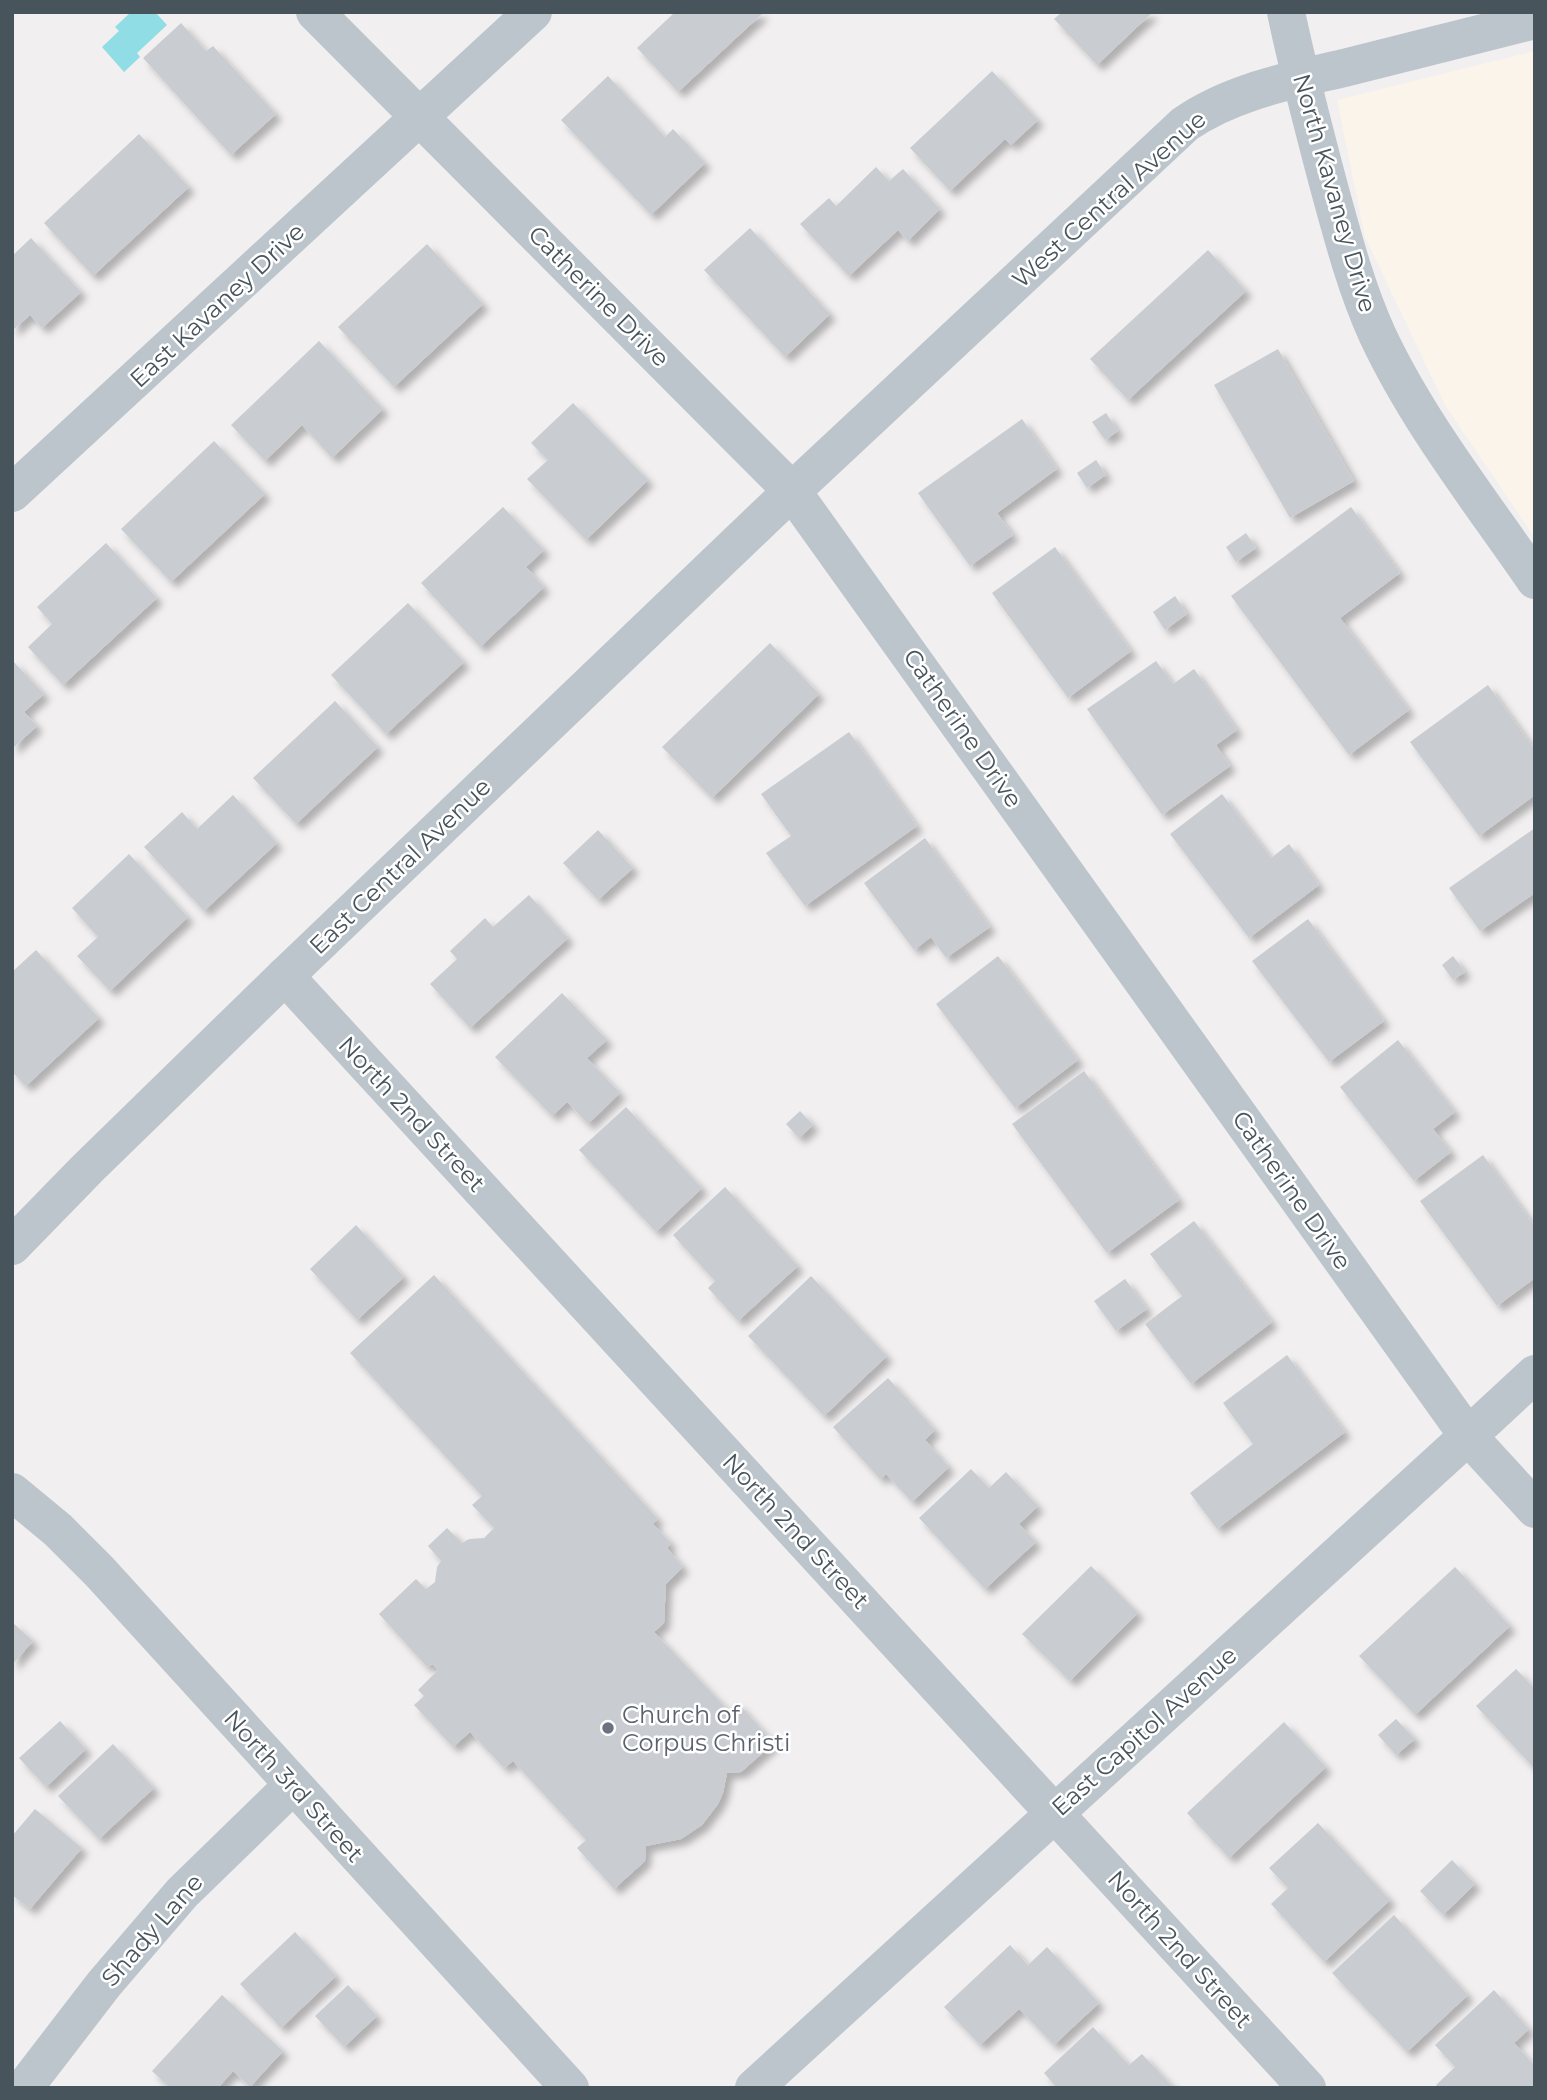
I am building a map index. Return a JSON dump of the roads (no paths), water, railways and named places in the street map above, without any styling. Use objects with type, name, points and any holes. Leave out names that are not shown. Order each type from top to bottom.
[{"type":"street","name":"Catherine Drive","points":[[315,12],[792,491],[1468,1436],[1535,1509]]},
{"type":"street","name":"East Kavaney Drive","points":[[12,493],[533,12]]},
{"type":"street","name":"North Kavaney Drive","points":[[1286,12],[1300,78],[1346,248],[1360,293],[1378,335],[1422,416],[1535,580]]},
{"type":"street","name":"West Central Avenue","points":[[792,491],[1185,124],[1206,110],[1228,99],[1300,78],[1535,20]]},
{"type":"street","name":"East Central Avenue","points":[[12,1246],[285,976],[792,491]]},
{"type":"street","name":"North 2nd Street","points":[[285,976],[1307,2088]]},
{"type":"street","name":"East Capitol Avenue","points":[[754,2088],[1535,1374]]},
{"type":"street","name":"North 3rd Street","points":[[12,1492],[58,1530],[99,1571],[570,2088]]},
{"type":"street","name":"Shady Lane","points":[[24,2088],[104,1984],[182,1893],[221,1852],[293,1785]]},
{"type":"water","points":[[131,12],[155,12],[167,25],[137,53],[140,57],[124,72],[102,47],[119,31],[115,27]]},
{"type":"place","name":"Church of Corpus Christi","points":[[608,1728]]}]
